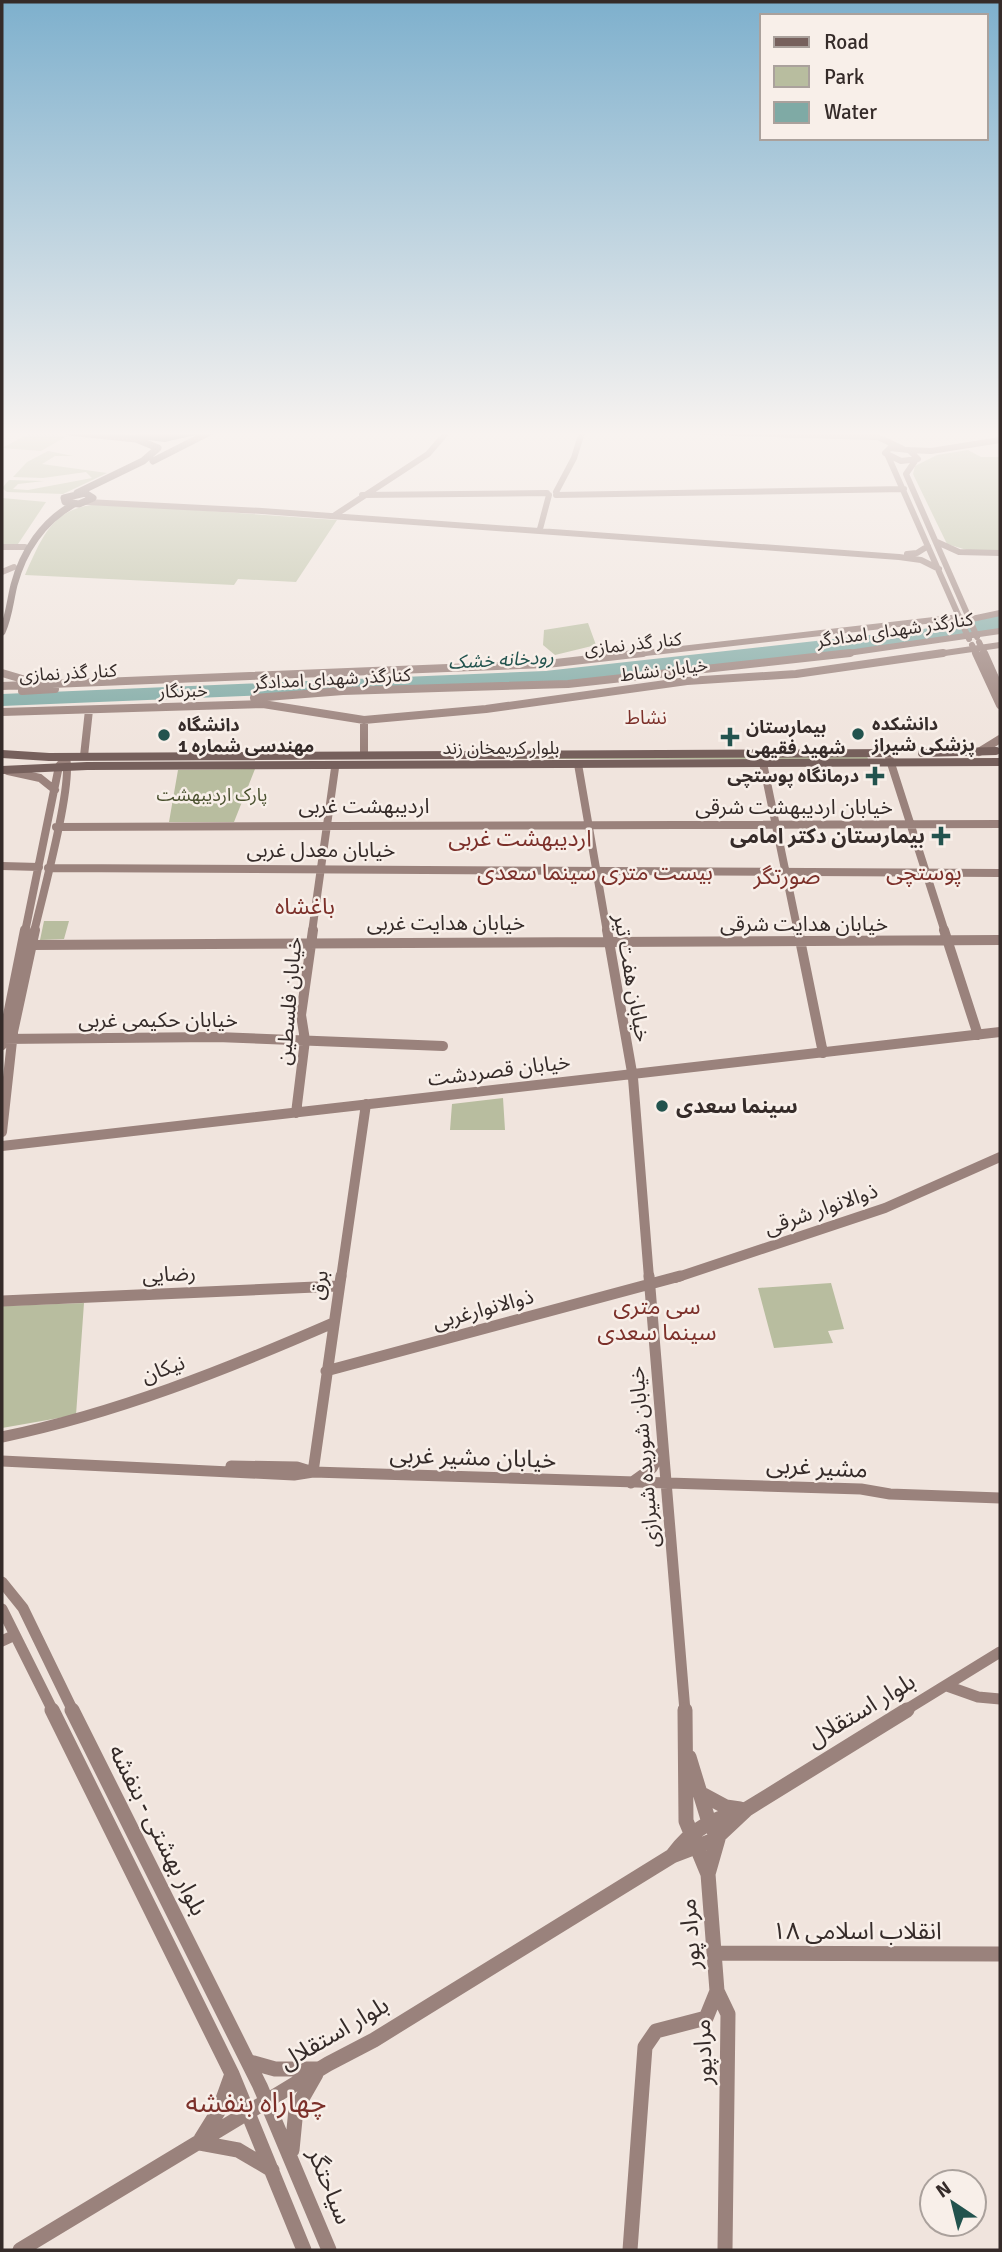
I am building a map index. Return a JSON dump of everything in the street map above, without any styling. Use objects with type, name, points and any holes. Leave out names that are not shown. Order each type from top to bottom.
[{"type":"main road","points":[[2,622],[14,567],[32,537]]},
{"type":"main road","points":[[2,615],[38,537]]},
{"type":"main road","points":[[636,537],[914,556],[939,569]]},
{"type":"main road","points":[[925,537],[960,618],[998,690],[1000,716]]},
{"type":"main road","points":[[935,537],[956,583],[974,643]]},
{"type":"main road","points":[[937,542],[959,552],[1000,553]]},
{"type":"main road","points":[[914,556],[928,545]]},
{"type":"main road","points":[[2,547],[25,547]]},
{"type":"main road","points":[[2,572],[14,567]]},
{"type":"main road","points":[[945,583],[956,583]]},
{"type":"main road","points":[[940,620],[948,611],[951,599]]},
{"type":"main road","points":[[2,632],[5,606]]},
{"type":"main road","points":[[968,617],[1000,611]]},
{"type":"main road","points":[[712,647],[806,641],[925,627],[1000,611]]},
{"type":"main road","points":[[2,687],[40,683],[547,664],[960,618]]},
{"type":"main road","name":"کنارگذر شهدای امدادگر","points":[[2,713],[389,691],[568,684],[851,653],[998,631]]},
{"type":"main road","name":"کنار گذر نمازی","points":[[2,687],[536,670],[806,641]]},
{"type":"main road","points":[[851,653],[974,643],[1000,647]]},
{"type":"main road","name":"خیابان نشاط","points":[[364,720],[486,709],[687,681],[786,676],[932,655],[974,643]]},
{"type":"main road","points":[[924,648],[934,651],[932,655]]},
{"type":"main road","points":[[218,682],[361,672]]},
{"type":"main road","points":[[2,673],[40,683]]},
{"type":"main road","points":[[257,676],[305,676]]},
{"type":"main road","points":[[38,711],[269,701],[389,691]]},
{"type":"main road","points":[[303,711],[294,703],[306,698]]},
{"type":"main road","points":[[269,701],[290,705],[285,707]]},
{"type":"main road","name":"خبرنگار","points":[[2,713],[263,704],[364,720]]},
{"type":"main road","points":[[87,759],[89,710]]},
{"type":"main road","points":[[2,713],[62,711]]},
{"type":"main road","points":[[364,720],[364,754]]},
{"type":"main road","points":[[979,752],[1000,739]]},
{"type":"main road","points":[[998,749],[1000,762]]},
{"type":"main road","name":"بلوار کریمخان زند","points":[[889,757],[998,749]]},
{"type":"main road","name":"بلوار کریمخان زند","points":[[2,754],[87,759],[317,764],[762,763],[870,757]]},
{"type":"main road","name":"بلوار کریمخان زند","points":[[3,770],[64,766],[87,759],[364,754],[889,757],[1000,762]]},
{"type":"main road","points":[[2,1132],[5,1041],[66,757]]},
{"type":"main road","points":[[889,757],[978,1035]]},
{"type":"main road","points":[[762,763],[823,1053]]},
{"type":"main road","points":[[317,764],[335,768],[346,764]]},
{"type":"main road","name":"خیابان هفت تیر","points":[[578,764],[632,1074]]},
{"type":"main road","name":"خیابان فلسطین","points":[[296,1112],[305,1040],[301,1015],[335,768]]},
{"type":"main road","points":[[3,770],[40,778],[60,788]]},
{"type":"main road","points":[[43,867],[56,827],[60,788]]},
{"type":"main road","name":"خیابان اردیبهشت شرقی","points":[[587,825],[1000,824]]},
{"type":"main road","name":"اردیبهشت غربی","points":[[56,827],[587,825]]},
{"type":"main road","name":"خیابان معدل غربی","points":[[2,866],[1000,873]]},
{"type":"main road","points":[[5,1041],[31,944],[35,909]]},
{"type":"main road","name":"خیابان هدایت شرقی","points":[[608,942],[1000,940]]},
{"type":"main road","name":"خیابان هدایت غربی","points":[[31,944],[608,942]]},
{"type":"main road","name":"خیابان قصردشت","points":[[2,1146],[1000,1032]]},
{"type":"main road","name":"خیابان حکیمی غربی","points":[[5,1041],[217,1037],[443,1046]]},
{"type":"main road","name":"خیابان شوریده شیرازی","points":[[632,1074],[688,1754],[684,1805],[688,1832],[698,1851]]},
{"type":"main road","name":"برق","points":[[313,1472],[366,1104]]},
{"type":"main road","name":"ذوالانوار شرقی","points":[[650,1286],[885,1208],[1000,1157]]},
{"type":"main road","name":"رضایی","points":[[2,1301],[338,1286]]},
{"type":"main road","name":"ذوالانوارغربی","points":[[326,1371],[650,1286]]},
{"type":"main road","name":"نیکان","points":[[2,1437],[52,1427],[114,1408],[276,1348],[333,1323]]},
{"type":"main road","points":[[630,1483],[652,1468],[662,1451]]},
{"type":"main road","name":"خیابان مشیر غربی","points":[[2,1459],[294,1475],[313,1472],[630,1483]]},
{"type":"main road","name":"مشیر غربی","points":[[630,1483],[849,1489],[1000,1498]]},
{"type":"main road","name":"بلوار بهشتی - بنفشه","points":[[2,1583],[23,1608],[267,2101]]},
{"type":"main road","name":"بلوار بهشتی - بنفشه","points":[[2,1609],[8,1638],[88,1784],[232,2074],[248,2113]]},
{"type":"main road","name":"بلوار استقلال","points":[[672,1856],[688,1832],[707,1822],[747,1809],[1000,1652]]},
{"type":"main road","points":[[947,1686],[978,1697],[1000,1699]]},
{"type":"main road","name":"خیابان شوریده شیرازی","points":[[688,1754],[707,1822],[718,1839]]},
{"type":"main road","points":[[88,1784],[104,1775]]},
{"type":"main road","points":[[699,1793],[726,1807],[747,1809]]},
{"type":"main road","name":"بلوار استقلال","points":[[20,2250],[321,2068],[374,2040],[672,1856],[698,1851],[718,1839],[747,1809]]},
{"type":"main road","name":"مراد پور","points":[[708,1874],[718,1839]]},
{"type":"main road","name":"مراد پور","points":[[698,1851],[708,1874],[717,1991]]},
{"type":"main road","name":"۱۸ انقلاب اسلامی","points":[[714,1953],[1000,1954]]},
{"type":"main road","name":"مرادپور","points":[[631,2250],[645,2047],[656,2031],[706,2018],[717,1991]]},
{"type":"main road","name":"مرادپور","points":[[717,1991],[728,2014],[726,2250]]},
{"type":"main road","points":[[250,2062],[266,2069],[284,2071],[321,2068]]},
{"type":"main road","points":[[293,2159],[291,2121],[299,2096],[321,2068]]},
{"type":"main road","points":[[199,2143],[219,2110],[232,2074]]},
{"type":"main road","name":"سیاحتگر","points":[[267,2101],[329,2250]]},
{"type":"main road","points":[[248,2113],[274,2171],[304,2250]]},
{"type":"main road","points":[[199,2143],[223,2143],[251,2155],[274,2171]]},
{"type":"green space","points":[[2,537],[23,537],[18,544],[2,544]]},
{"type":"green space","points":[[44,537],[326,537],[296,582],[238,579],[234,585],[25,575]]},
{"type":"green space","points":[[944,537],[1000,537],[1000,551],[970,551],[947,544]]},
{"type":"green space","points":[[588,623],[596,645],[555,655],[543,645],[544,630]]},
{"type":"green space","points":[[867,756],[868,759],[501,759],[503,758]]},
{"type":"green space","name":"پارک اردیبهشت","points":[[255,769],[234,822],[169,822],[178,770]]},
{"type":"green space","points":[[44,921],[69,921],[64,939],[40,940]]},
{"type":"green space","points":[[503,1098],[505,1130],[450,1130],[452,1104]]},
{"type":"green space","points":[[831,1283],[844,1329],[828,1331],[833,1343],[774,1348],[758,1288]]},
{"type":"green space","points":[[84,1303],[76,1415],[2,1428],[2,1306]]},
{"type":"water","points":[[1000,614],[1000,629],[922,643],[560,683],[2,706],[2,694],[545,671],[923,629]]},
{"type":"place","name":"دانشکده پزشکی شیراز","points":[[858,734]]},
{"type":"place","name":"دانشگاه مهندسی شماره 1","points":[[164,735]]},
{"type":"place","name":"بیمارستان شهید فقیهی","points":[[730,737]]},
{"type":"place","name":"درمانگاه پوستچی","points":[[875,776]]},
{"type":"place","name":"بیمارستان دکتر امامی","points":[[941,836]]},
{"type":"place","name":"سینما سعدی","points":[[662,1106]]},
{"type":"district","name":"نشاط","points":[[646,718]]},
{"type":"district","name":"اردیبهشت غربی","points":[[520,838]]},
{"type":"district","name":"بیست متری سینما سعدی","points":[[595,872]]},
{"type":"district","name":"پوستچی","points":[[924,872]]},
{"type":"district","name":"صورتگر","points":[[787,876]]},
{"type":"district","name":"باغشاه","points":[[305,906]]},
{"type":"district","name":"سی متری سینما سعدی","points":[[657,1319]]},
{"type":"district","name":"چهاراه بنفشه","points":[[256,2103]]},
{"type":"water label","name":"رودخانه خشک","points":[[501,660]]}]
